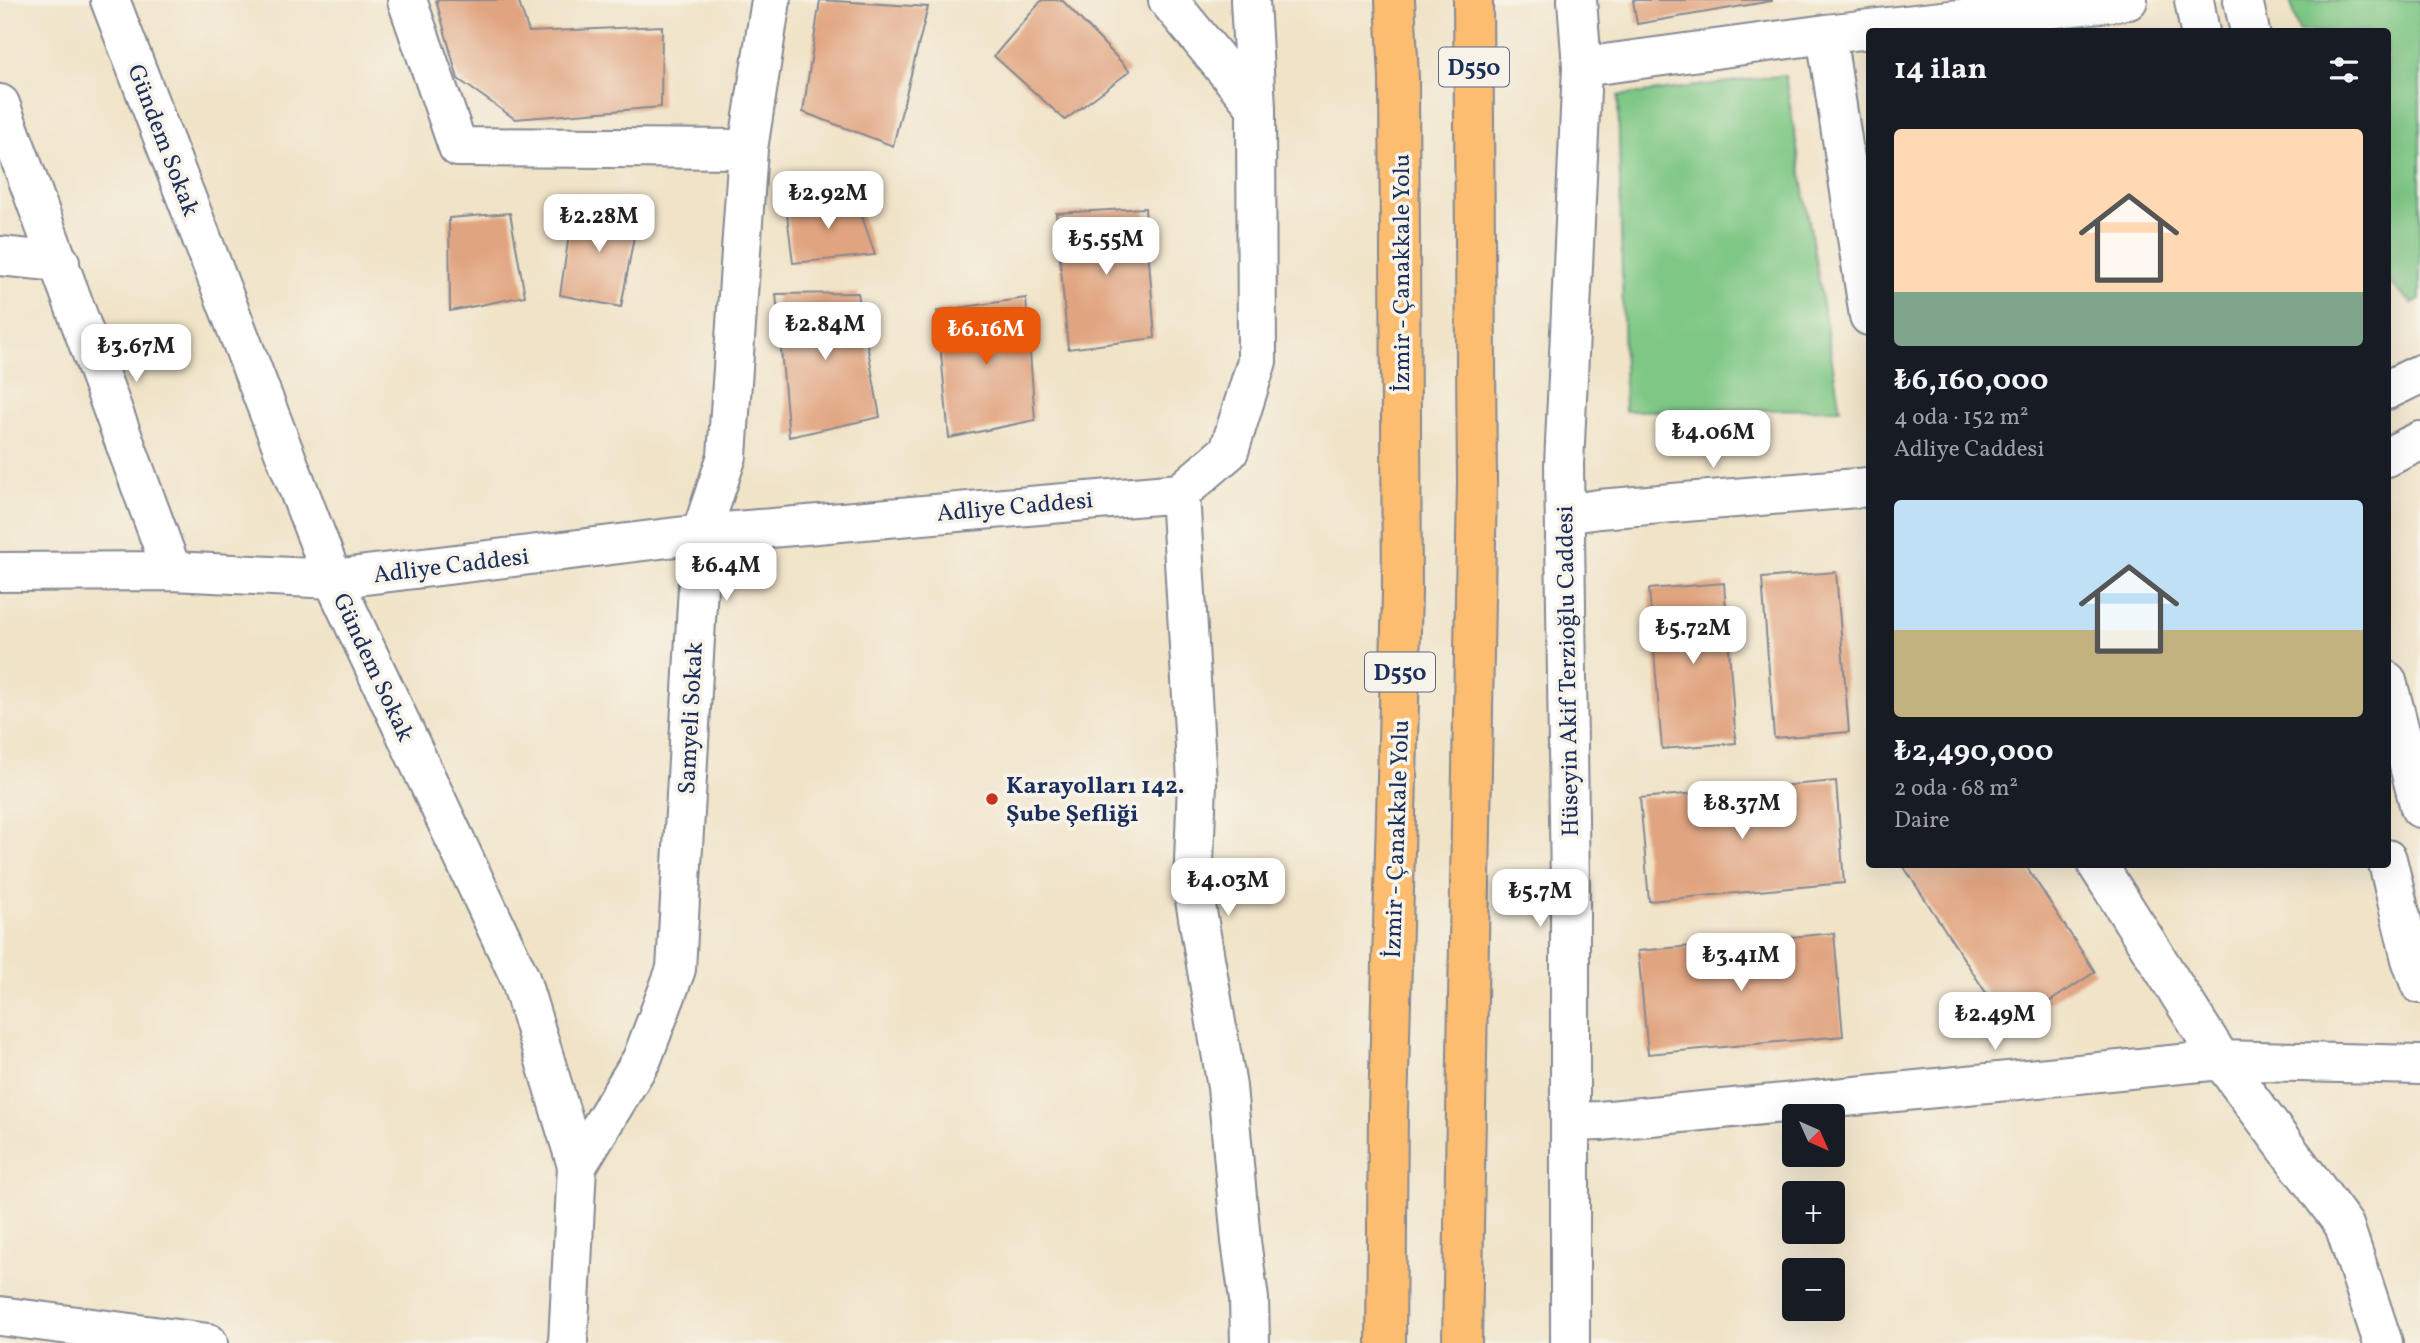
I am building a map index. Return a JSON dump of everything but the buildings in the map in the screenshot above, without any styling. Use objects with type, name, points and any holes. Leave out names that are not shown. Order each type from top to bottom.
[{"type":"highway","name":"İzmir - Çanakkale Yolu","points":[[1386,1343],[1388,1112],[1402,592],[1399,78],[1395,0]]},
{"type":"highway","name":"D550","points":[[1462,1343],[1477,481],[1473,0]]},
{"type":"street","name":"Gündem Sokak","points":[[110,0],[333,579],[520,978],[577,1166],[568,1343]]},
{"type":"street","points":[[407,0],[458,148],[748,149]]},
{"type":"street","name":"Samyeli Sokak","points":[[577,1166],[642,1059],[676,969],[701,534],[727,456],[748,149],[771,0]]},
{"type":"street","points":[[1168,0],[1256,107]]},
{"type":"street","points":[[1250,0],[1256,107],[1257,361],[1229,451],[1180,493],[1197,782],[1193,888],[1227,1087],[1249,1299],[1250,1343]]},
{"type":"street","name":"Hüseyin Akif Terzioğlu Caddesi","points":[[1570,1343],[1570,889],[1564,465],[1582,67],[1577,0]]},
{"type":"street","points":[[1879,28],[2129,0]]},
{"type":"street","points":[[2194,0],[2199,28]]},
{"type":"street","points":[[2243,0],[2249,28]]},
{"type":"street","points":[[1582,67],[1866,30]]},
{"type":"street","points":[[1826,34],[1866,296]]},
{"type":"street","points":[[0,104],[172,571]]},
{"type":"street","points":[[0,256],[60,262]]},
{"type":"street","points":[[2391,388],[2420,374]]},
{"type":"street","points":[[2391,455],[2420,441]]},
{"type":"street","points":[[1565,514],[1866,486]]},
{"type":"street","name":"Adliye Caddesi","points":[[0,572],[172,571],[333,579],[701,534],[1180,493]]},
{"type":"street","points":[[2391,696],[2420,808]]},
{"type":"street","points":[[2100,868],[2221,1060],[2344,1225],[2383,1343]]},
{"type":"street","points":[[2389,868],[2411,959],[2420,984]]},
{"type":"street","points":[[1570,1122],[1614,1120],[2221,1060],[2420,1065]]},
{"type":"street","points":[[0,1316],[208,1343]]},
{"type":"green space","points":[[2290,0],[2420,0],[2420,300],[2412,303],[2391,284],[2391,28],[2298,28]]},
{"type":"green space","points":[[1785,75],[1840,409],[1625,411],[1618,96]]},
{"type":"place","name":"Karayolları 142. Şube Şefliği","points":[[992,799]]}]
